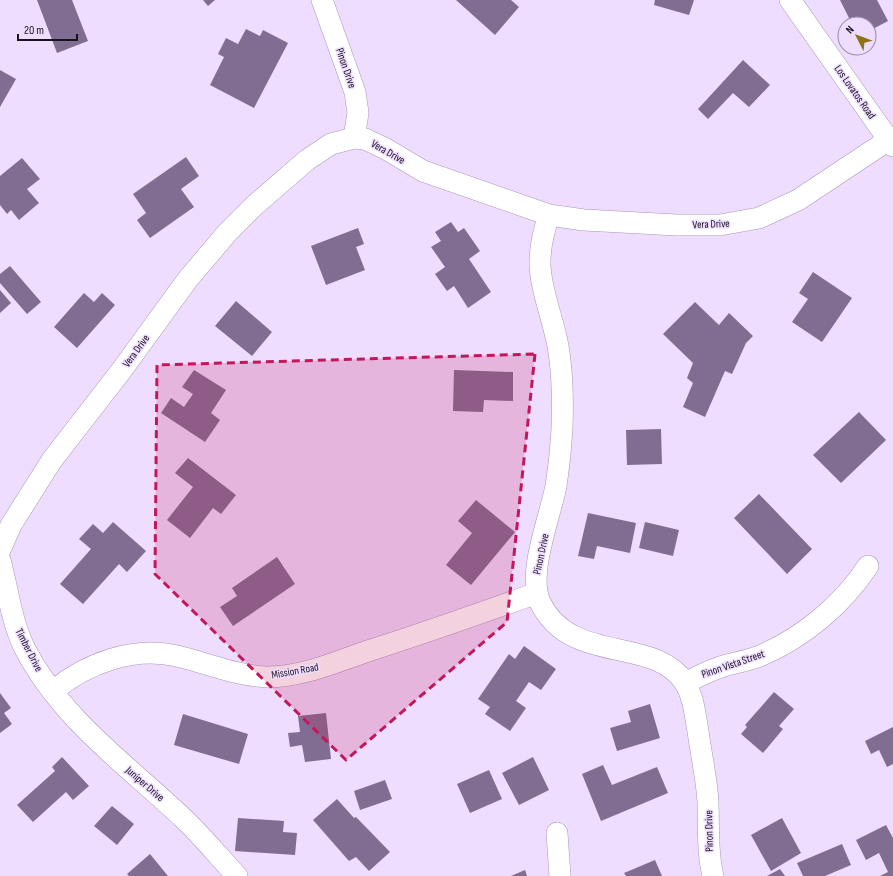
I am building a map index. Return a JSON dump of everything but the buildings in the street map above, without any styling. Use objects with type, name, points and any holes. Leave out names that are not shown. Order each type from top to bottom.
[{"type":"street","name":"Pinon Drive","points":[[322,0],[355,92],[358,113],[354,138]]},
{"type":"street","name":"Los Lovatos Road","points":[[790,0],[892,141]]},
{"type":"street","name":"Vera Drive","points":[[0,550],[11,525],[52,460],[121,371],[188,279],[212,250],[255,204],[307,160],[331,144],[354,138],[376,143],[423,171],[549,214],[584,220],[677,225],[739,222],[759,218],[798,200],[892,141]]},
{"type":"street","name":"Pinon Drive","points":[[549,214],[541,243],[539,273],[560,359],[562,428],[556,487],[537,566],[535,580],[537,593],[547,613],[564,630],[573,636],[597,646],[638,655],[662,663],[672,669],[685,683],[692,699],[706,785],[709,854],[713,876]]},
{"type":"street","name":"Timber Drive","points":[[0,560],[17,629],[31,659],[53,692]]},
{"type":"street","name":"Pinon Vista Street","points":[[685,683],[712,670],[763,655],[796,636],[833,607],[856,583],[868,566]]},
{"type":"street","name":"Mission Road","points":[[53,692],[80,671],[94,665],[111,660],[148,654],[176,656],[253,675],[268,677],[298,673],[423,633],[537,593]]},
{"type":"street","name":"Juniper Drive","points":[[53,692],[96,740],[183,818],[237,876]]},
{"type":"street","points":[[557,833],[560,876]]},
{"type":"highlighted area","points":[[535,354],[507,622],[346,760],[155,574],[157,365]]}]
